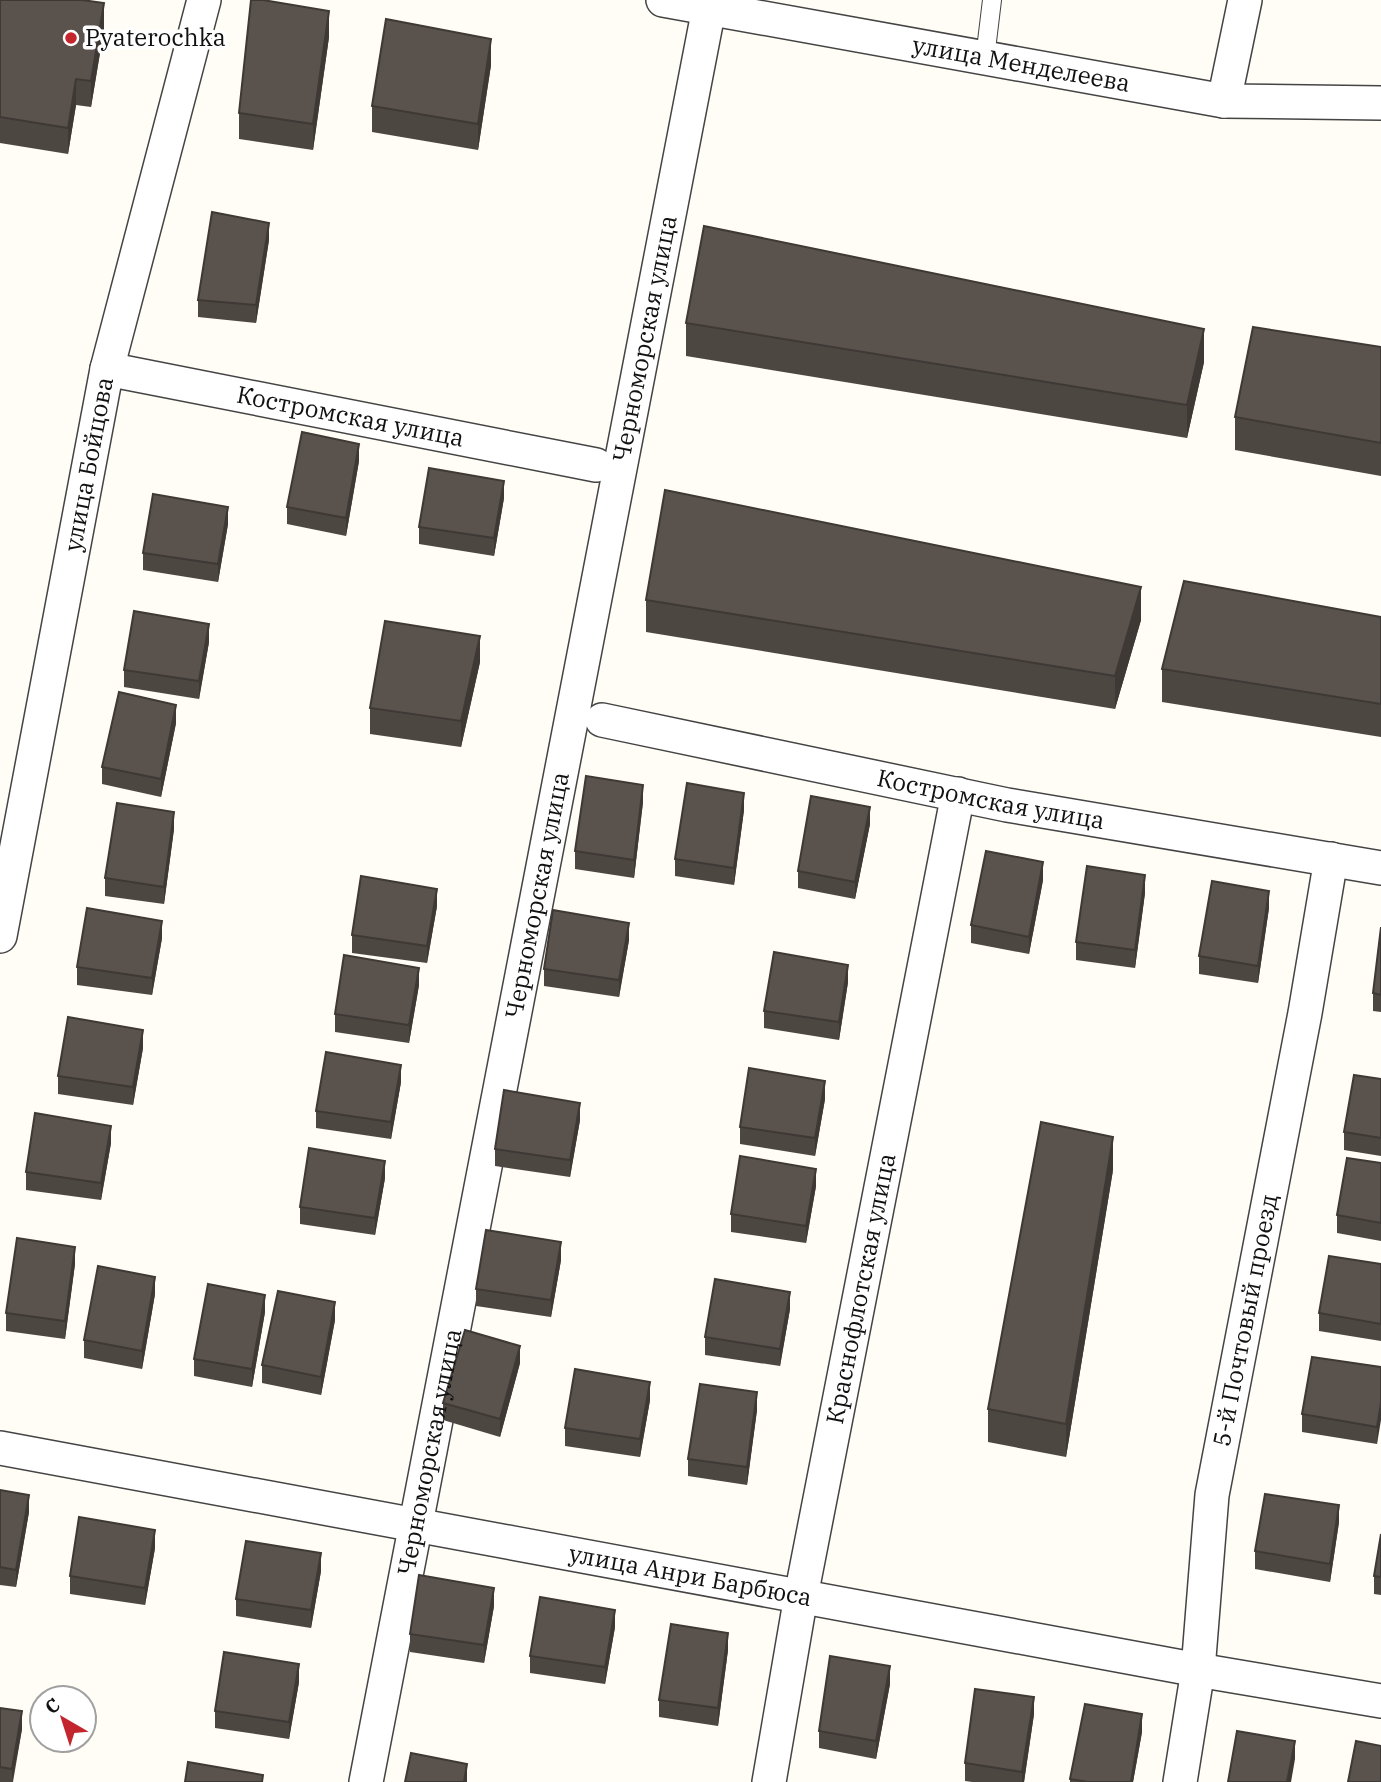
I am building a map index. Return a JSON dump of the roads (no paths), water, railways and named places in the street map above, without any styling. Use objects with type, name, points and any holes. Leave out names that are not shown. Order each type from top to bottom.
[{"type":"street","name":"улица Бойцова","points":[[0,936],[107,369],[204,0]]},
{"type":"street","name":"улица Менделеева","points":[[663,0],[1224,102],[1381,103]]},
{"type":"street","points":[[1224,102],[1245,0]]},
{"type":"street","name":"Черноморская улица","points":[[366,1782],[709,8]]},
{"type":"street","name":"Костромская улица","points":[[107,369],[596,465]]},
{"type":"street","name":"Костромская улица","points":[[602,720],[1007,805],[1381,868]]},
{"type":"street","name":"Краснофлотская улица","points":[[768,1782],[801,1596],[958,794]]},
{"type":"street","name":"5-й Почтовый проезд","points":[[1180,1782],[1198,1670],[1212,1495],[1303,1027],[1331,859]]},
{"type":"street","name":"улица Анри Барбюса","points":[[0,1448],[1198,1670],[1381,1701]]},
{"type":"lane","points":[[985,58],[992,0]]},
{"type":"place","name":"Pyaterochka","points":[[71,38]]}]
